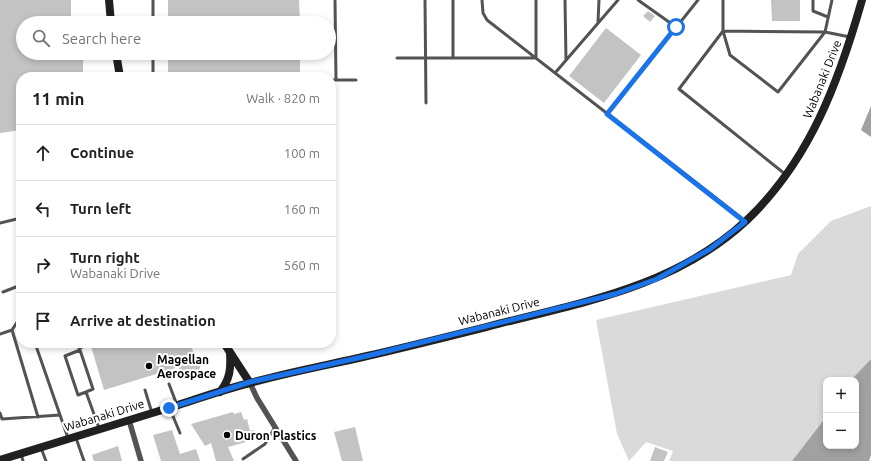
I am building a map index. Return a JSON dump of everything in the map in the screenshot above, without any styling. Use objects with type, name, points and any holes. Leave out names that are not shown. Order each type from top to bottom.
[{"type":"street","points":[[109,0],[111,16]]},
{"type":"street","name":"Wabanaki Drive","points":[[0,460],[22,457],[41,448],[250,382],[384,352],[615,294],[657,279],[710,249],[745,222],[767,200],[786,175],[806,145],[826,107],[851,38],[862,0]]},
{"type":"street","points":[[117,60],[119,72]]},
{"type":"street","points":[[227,348],[250,382],[257,398],[296,461]]},
{"type":"street","points":[[220,392],[228,383],[231,372],[230,352]]},
{"type":"street","points":[[129,420],[141,461]]},
{"type":"lane","points":[[153,0],[153,16]]},
{"type":"lane","points":[[335,0],[335,16]]},
{"type":"lane","points":[[425,0],[426,103]]},
{"type":"lane","points":[[453,0],[453,58]]},
{"type":"lane","points":[[482,0],[483,13],[487,20],[745,222]]},
{"type":"lane","points":[[536,0],[536,58]]},
{"type":"lane","points":[[565,0],[566,61]]},
{"type":"lane","points":[[598,23],[599,0]]},
{"type":"lane","points":[[555,73],[618,0]]},
{"type":"lane","points":[[638,0],[676,27]]},
{"type":"lane","points":[[607,114],[698,0]]},
{"type":"lane","points":[[722,0],[723,31],[730,55],[778,92],[825,32],[832,0]]},
{"type":"lane","points":[[813,0],[813,11],[828,17]]},
{"type":"lane","points":[[723,31],[825,32],[851,38]]},
{"type":"lane","points":[[723,31],[679,89],[786,175]]},
{"type":"lane","points":[[396,58],[536,58]]},
{"type":"lane","points":[[153,60],[153,72]]},
{"type":"lane","points":[[336,60],[336,72]]},
{"type":"lane","points":[[336,80],[356,80]]},
{"type":"lane","points":[[0,223],[16,219]]},
{"type":"lane","points":[[3,292],[16,287]]},
{"type":"lane","points":[[0,334],[12,330],[16,324]]},
{"type":"lane","points":[[12,330],[16,343]]},
{"type":"lane","points":[[17,348],[38,417]]},
{"type":"lane","points":[[37,348],[60,415],[84,461]]},
{"type":"lane","points":[[80,350],[93,389],[86,392],[78,395],[65,356],[80,350]]},
{"type":"lane","points":[[169,384],[180,433]]},
{"type":"lane","points":[[145,390],[152,413]]},
{"type":"lane","points":[[86,392],[99,429]]},
{"type":"lane","points":[[0,413],[2,419],[60,415]]},
{"type":"lane","points":[[243,459],[265,444],[275,427]]},
{"type":"lane","points":[[41,448],[46,461]]},
{"type":"shaded area","points":[[871,106],[871,137],[861,130]]},
{"type":"shaded area","points":[[871,206],[871,359],[854,377],[823,377],[823,421],[792,461],[669,461],[673,451],[646,442],[629,461],[617,434],[596,320],[791,275],[798,254],[831,221]]},
{"type":"shaded area","points":[[871,359],[871,455],[869,461],[792,461],[823,421],[823,449],[859,449],[859,377],[854,377]]},
{"type":"building","points":[[0,0],[71,0],[71,16],[16,16],[16,60],[83,60],[83,72],[16,72],[16,131],[0,133]]},
{"type":"building","points":[[168,0],[299,0],[300,16],[168,16]]},
{"type":"building","points":[[771,0],[800,0],[800,21],[772,21]]},
{"type":"building","points":[[648,11],[655,16],[650,22],[643,16]]},
{"type":"building","points":[[606,28],[641,55],[604,103],[569,76]]},
{"type":"building","points":[[168,60],[300,60],[300,72],[168,72]]},
{"type":"building","name":"Magellan Aerospace","points":[[91,348],[192,348],[197,363],[201,365],[197,375],[192,373],[182,376],[179,367],[104,390]]},
{"type":"building","name":"Duron Plastics","points":[[233,412],[234,414],[241,412],[244,420],[247,419],[250,431],[254,430],[257,439],[228,447],[234,461],[216,461],[211,443],[205,446],[191,424]]},
{"type":"building","points":[[355,427],[363,461],[342,461],[334,432]]},
{"type":"building","points":[[172,430],[180,454],[196,449],[200,461],[161,461],[153,435]]},
{"type":"building","points":[[118,446],[122,461],[94,461],[92,455]]},
{"type":"building","points":[[655,447],[668,452],[664,461],[650,461]]},
{"type":"place","name":"Magellan Aerospace","points":[[149,366]]},
{"type":"place","name":"Duron Plastics","points":[[227,435]]},
{"type":"route","points":[[169,408],[250,382],[371,355],[615,294],[657,279],[710,249],[745,222],[607,114],[676,27]]}]
